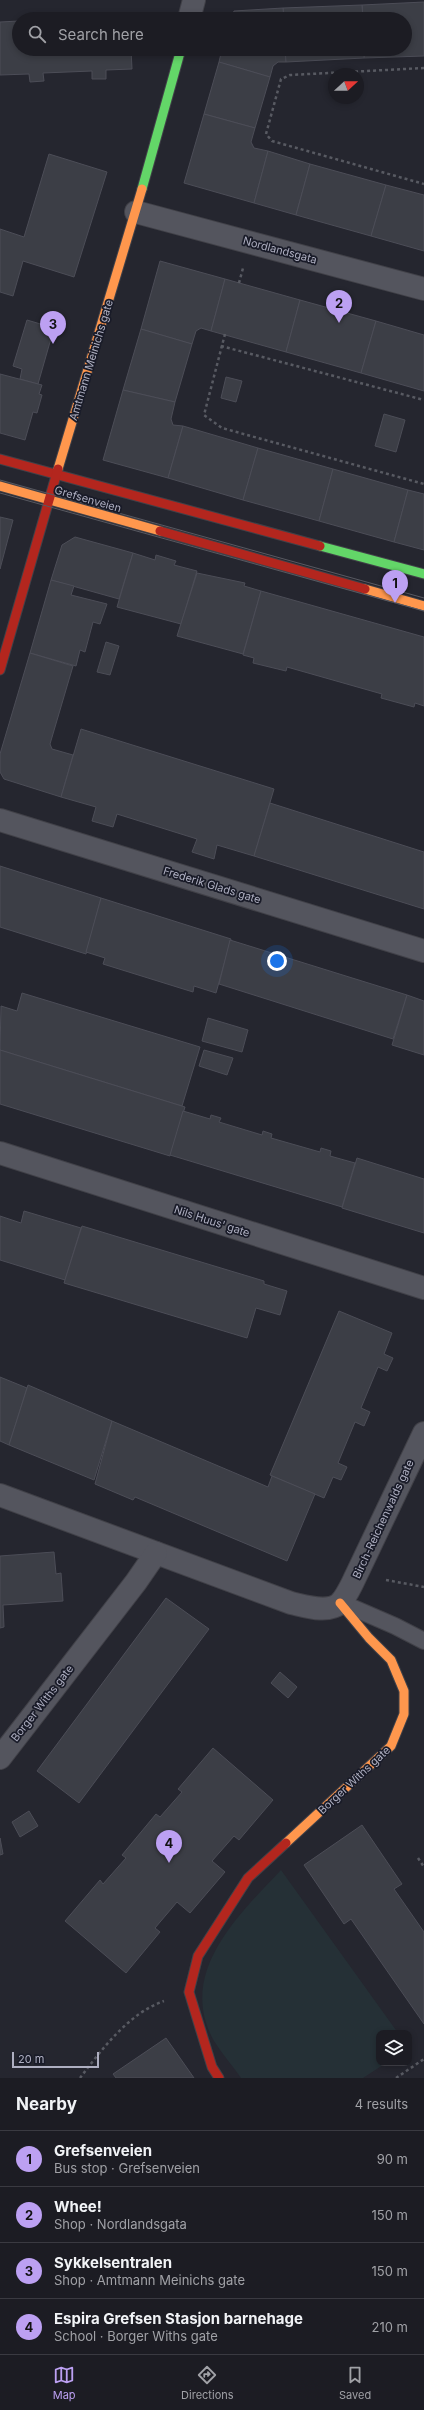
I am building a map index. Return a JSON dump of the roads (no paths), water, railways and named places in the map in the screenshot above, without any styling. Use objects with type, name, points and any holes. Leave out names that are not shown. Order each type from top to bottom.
[{"type":"street","points":[[191,12],[194,0]]},
{"type":"street","name":"Amtmann Meinichs gate","points":[[0,670],[136,212],[179,56]]},
{"type":"street","name":"Nordlandsgata","points":[[136,212],[424,289]]},
{"type":"street","name":"Grefsenveien","points":[[0,459],[424,574]]},
{"type":"street","name":"Grefsenveien","points":[[0,486],[424,606]]},
{"type":"street","name":"Frederik Glads gate","points":[[0,820],[424,951]]},
{"type":"street","name":"Nils Huus' gate","points":[[0,1153],[424,1288]]},
{"type":"street","name":"Birch-Reichenwalds gate","points":[[340,1603],[352,1584],[424,1433]]},
{"type":"street","points":[[0,1495],[292,1602],[316,1608],[330,1607],[340,1603]]},
{"type":"street","name":"Borger Withs gate","points":[[0,1758],[136,1582],[156,1553]]},
{"type":"street","name":"Borger Withs gate","points":[[219,2078],[212,2067],[190,1992],[198,1956],[248,1878],[391,1746],[404,1714],[404,1691],[398,1673],[391,1660],[369,1638],[340,1603]]},
{"type":"lane","points":[[340,1603],[396,1626],[424,1641]]},
{"type":"tram line","points":[[0,480],[424,598]]},
{"type":"tram line","points":[[0,493],[424,611]]},
{"type":"place","name":"Whee!","points":[[339,323]]},
{"type":"place","name":"Sykkelsentralen","points":[[53,344]]},
{"type":"place","name":"Grefsenveien","points":[[395,603]]},
{"type":"place","name":"Espira Grefsen Stasjon barnehage","points":[[169,1863]]}]
